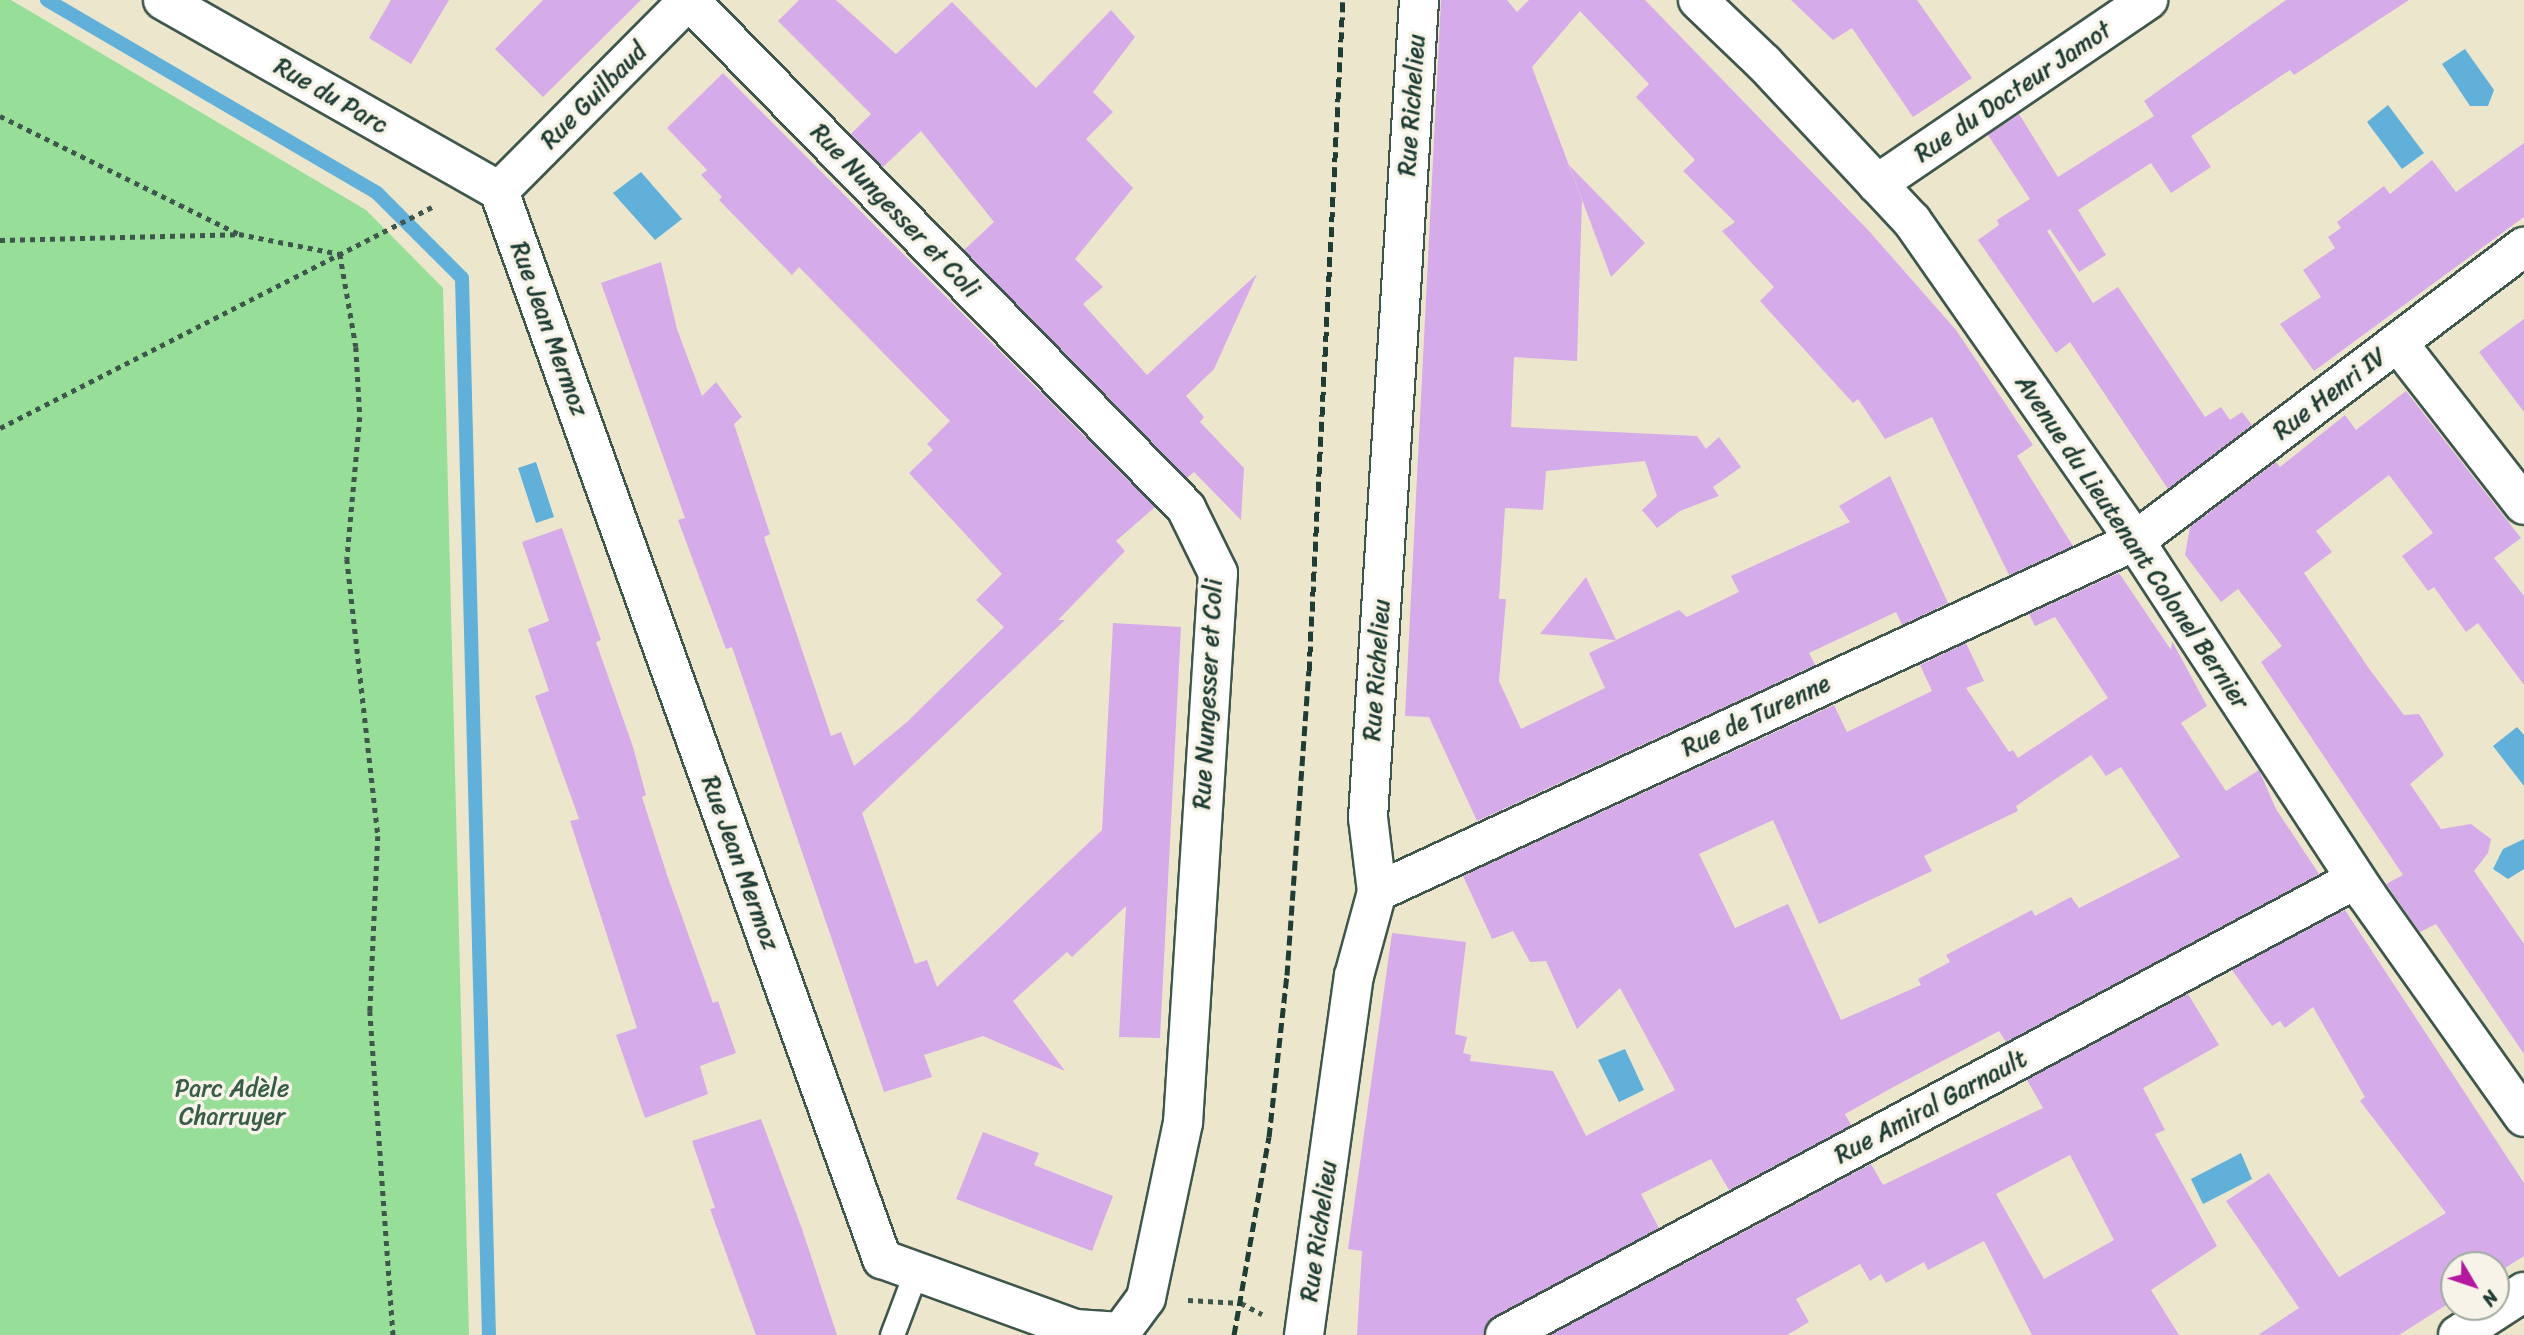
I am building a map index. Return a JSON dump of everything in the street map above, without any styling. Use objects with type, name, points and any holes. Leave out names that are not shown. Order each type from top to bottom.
[{"type":"street","name":"Rue du Parc","points":[[163,0],[499,191]]},
{"type":"street","name":"Rue Guilbaud","points":[[499,191],[689,0]]},
{"type":"street","name":"Rue Nungesser et Coli","points":[[689,0],[1186,508],[1218,573],[1183,1122],[1146,1298]]},
{"type":"street","name":"Rue Richelieu","points":[[1304,1335],[1354,976],[1377,892],[1368,818],[1419,0]]},
{"type":"street","name":"Avenue du Lieutenant Colonel Bernier","points":[[1698,0],[1912,221],[2136,541],[2356,879],[2524,1117]]},
{"type":"street","name":"Rue du Docteur Jamot","points":[[1877,184],[2148,0]]},
{"type":"street","name":"Rue Jean Mermoz","points":[[499,191],[882,1259],[1075,1329],[1121,1332],[1146,1298]]},
{"type":"street","name":"Rue Henri IV","points":[[2136,541],[2524,247]]},
{"type":"street","points":[[2398,343],[2524,505]]},
{"type":"street","name":"Rue de Turenne","points":[[1377,892],[2136,541]]},
{"type":"street","name":"Rue Amiral Garnault","points":[[1506,1335],[2356,879]]},
{"type":"street","points":[[2458,1335],[2524,1292]]},
{"type":"lane","points":[[892,1335],[916,1271]]},
{"type":"path","points":[[0,116],[239,234]]},
{"type":"path","points":[[0,428],[442,202],[499,191]]},
{"type":"path","points":[[0,240],[239,234],[340,254]]},
{"type":"path","points":[[340,254],[356,347],[360,417],[346,559],[378,836],[370,1011],[393,1335]]},
{"type":"path","points":[[1146,1298],[1241,1303],[1263,1311],[1260,1323]]},
{"type":"green space","name":"Parc Adèle Charruyer","points":[[0,0],[11,0],[366,210],[443,288],[469,1335],[0,1335]]},
{"type":"water","points":[[2465,49],[2494,90],[2488,106],[2470,106],[2442,64]]},
{"type":"water","points":[[2388,105],[2424,153],[2402,169],[2367,122]]},
{"type":"water","points":[[641,172],[682,219],[655,240],[613,193]]},
{"type":"water","points":[[536,462],[554,517],[536,523],[518,468]]},
{"type":"water","points":[[2517,727],[2524,735],[2524,786],[2493,746]]},
{"type":"water","points":[[2524,839],[2524,869],[2508,879],[2493,869],[2503,849]]},
{"type":"water","points":[[1625,1049],[1644,1090],[1619,1102],[1598,1060]]},
{"type":"water","points":[[2241,1153],[2252,1179],[2203,1204],[2191,1179]]},
{"type":"building","points":[[391,0],[449,0],[411,64],[369,38]]},
{"type":"building","points":[[543,0],[641,0],[543,97],[495,49]]},
{"type":"building","points":[[799,0],[836,0],[896,54],[952,2],[1036,88],[1111,10],[1135,37],[1093,92],[1113,112],[1086,139],[1133,188],[1075,259],[1103,287],[1083,304],[1147,375],[1257,274],[1214,369],[1186,396],[1204,417],[1200,422],[1244,468],[1241,520],[1194,472],[1187,478],[964,250],[994,222],[921,131],[883,167],[851,134],[871,114],[778,21]]},
{"type":"building","points":[[1441,0],[1507,0],[1517,12],[1529,0],[1645,0],[1868,230],[1956,330],[2033,445],[2017,456],[2073,546],[2009,575],[1932,417],[1885,439],[1858,399],[1853,403],[1760,301],[1774,287],[1722,231],[1735,222],[1683,171],[1695,160],[1636,97],[1649,84],[1580,11],[1532,67],[1582,200],[1577,361],[1514,357],[1511,427],[1697,436],[1706,449],[1719,437],[1741,467],[1713,487],[1719,496],[1680,511],[1657,528],[1642,510],[1657,496],[1645,461],[1546,471],[1543,510],[1505,508],[1499,599],[1506,599],[1499,681],[1521,729],[1605,688],[1589,653],[1679,610],[1687,617],[1739,592],[1731,576],[1850,522],[1839,506],[1890,476],[1948,603],[1902,625],[1896,612],[1809,653],[1815,665],[1477,821],[1429,717],[1405,716]]},
{"type":"building","points":[[1791,0],[1917,0],[1972,78],[1913,117],[1852,28],[1833,40]]},
{"type":"building","points":[[2286,0],[2409,0],[2294,75],[2290,70],[2191,136],[2211,167],[2171,193],[2151,163],[2078,210],[2106,255],[2079,272],[2050,229],[2047,231],[2093,303],[2118,287],[2205,417],[2221,407],[2230,420],[2242,412],[2252,425],[2168,489],[2070,342],[2056,353],[1978,240],[1999,225],[1997,220],[2030,199],[1988,135],[2019,114],[2058,177],[2154,116],[2144,101]]},
{"type":"building","points":[[723,73],[1155,507],[1116,541],[1125,551],[1058,620],[1065,620],[862,813],[915,964],[927,960],[937,987],[1102,830],[1113,623],[1181,627],[1160,1038],[1119,1037],[1126,906],[1072,957],[1067,952],[1013,1001],[1065,1071],[983,1036],[924,1055],[932,1077],[884,1092],[732,647],[726,649],[678,520],[685,518],[601,283],[661,262],[677,329],[702,396],[716,382],[742,417],[734,424],[770,534],[764,537],[831,736],[841,732],[854,766],[907,722],[1004,627],[976,600],[1002,574],[909,473],[933,450],[927,444],[950,421],[799,267],[792,275],[719,200],[722,197],[701,175],[707,170],[667,128]]},
{"type":"building","points":[[2524,143],[2524,217],[2314,371],[2280,324],[2321,297],[2303,270],[2335,248],[2328,237],[2341,228],[2337,222],[2384,186],[2390,194],[2432,160],[2456,192]]},
{"type":"building","points":[[1569,165],[1645,243],[1611,277]]},
{"type":"building","points":[[2524,319],[2524,412],[2479,352]]},
{"type":"building","points":[[2406,391],[2521,538],[2494,558],[2524,596],[2524,685],[2478,623],[2466,632],[2434,587],[2428,591],[2402,556],[2433,533],[2389,475],[2316,531],[2332,552],[2304,573],[2404,715],[2419,714],[2444,755],[2410,784],[2441,829],[2471,824],[2491,839],[2488,853],[2474,871],[2524,944],[2524,1054],[2436,924],[2420,932],[2386,884],[2403,875],[2261,662],[2282,646],[2238,589],[2221,602],[2185,555],[2190,527],[2276,462],[2280,467],[2345,415],[2356,430]]},
{"type":"building","points":[[562,528],[601,640],[596,642],[633,747],[646,795],[642,797],[667,875],[713,1003],[718,1001],[736,1053],[700,1066],[708,1094],[645,1118],[616,1035],[637,1028],[570,821],[579,819],[535,696],[549,691],[528,629],[549,621],[522,542]]},
{"type":"building","points":[[2119,573],[2171,650],[2172,641],[2207,706],[2181,723],[2226,791],[2259,770],[2276,809],[2319,874],[2006,1042],[1999,1031],[1897,1085],[1845,1114],[1851,1125],[1729,1190],[1711,1159],[1641,1194],[1659,1228],[1495,1316],[1483,1335],[1357,1335],[1362,1251],[1348,1249],[1392,933],[1466,942],[1455,1034],[1467,1037],[1463,1053],[1471,1055],[1470,1061],[1553,1071],[1586,1136],[1675,1090],[1620,988],[1577,1029],[1546,961],[1530,962],[1513,931],[1492,939],[1463,876],[1834,705],[1847,732],[1932,691],[1920,665],[1966,643],[1984,681],[1966,688],[2009,752],[2013,750],[2018,758],[2108,698],[2055,617],[2035,626],[2029,614]],"holes":[[[2091,755],[2106,776],[2121,767],[2180,857],[2079,908],[2071,897],[2035,916],[2032,910],[1946,955],[1950,962],[1918,979],[1921,985],[1841,1020],[1788,904],[1735,928],[1699,854],[1773,820],[1819,924],[1932,871],[1924,856],[2018,811],[2016,806]]]},
{"type":"building","points":[[1586,577],[1616,640],[1540,634]]},
{"type":"building","points":[[2345,910],[2524,1183],[2524,1256],[2510,1265],[2510,1251],[2440,1251],[2440,1309],[2399,1335],[2258,1335],[2299,1308],[2226,1201],[2269,1173],[2339,1277],[2446,1213],[2360,1101],[2365,1097],[2313,1007],[2285,1028],[2280,1021],[2272,1026],[2232,970]]},
{"type":"building","points":[[2188,994],[2219,1045],[2143,1088],[2165,1130],[2155,1134],[2217,1246],[2151,1290],[2179,1335],[2032,1335],[1984,1241],[1928,1270],[1924,1262],[1886,1283],[1881,1274],[1870,1281],[1860,1264],[1796,1299],[1809,1322],[1787,1335],[1551,1335],[1871,1164],[1883,1185],[2043,1108],[2027,1080]],"holes":[[[2070,1155],[2114,1240],[2044,1279],[1996,1194]]]},
{"type":"building","points":[[761,1119],[802,1229],[837,1335],[756,1335],[710,1209],[715,1208],[692,1141]]},
{"type":"building","points":[[983,1132],[1039,1153],[1034,1165],[1113,1196],[1092,1251],[956,1199]]},
{"type":"waterway","points":[[47,0],[377,193],[462,278],[489,1335]]},
{"type":"railway","points":[[1234,1335],[1269,1137],[1287,975],[1309,671],[1343,0]]}]
